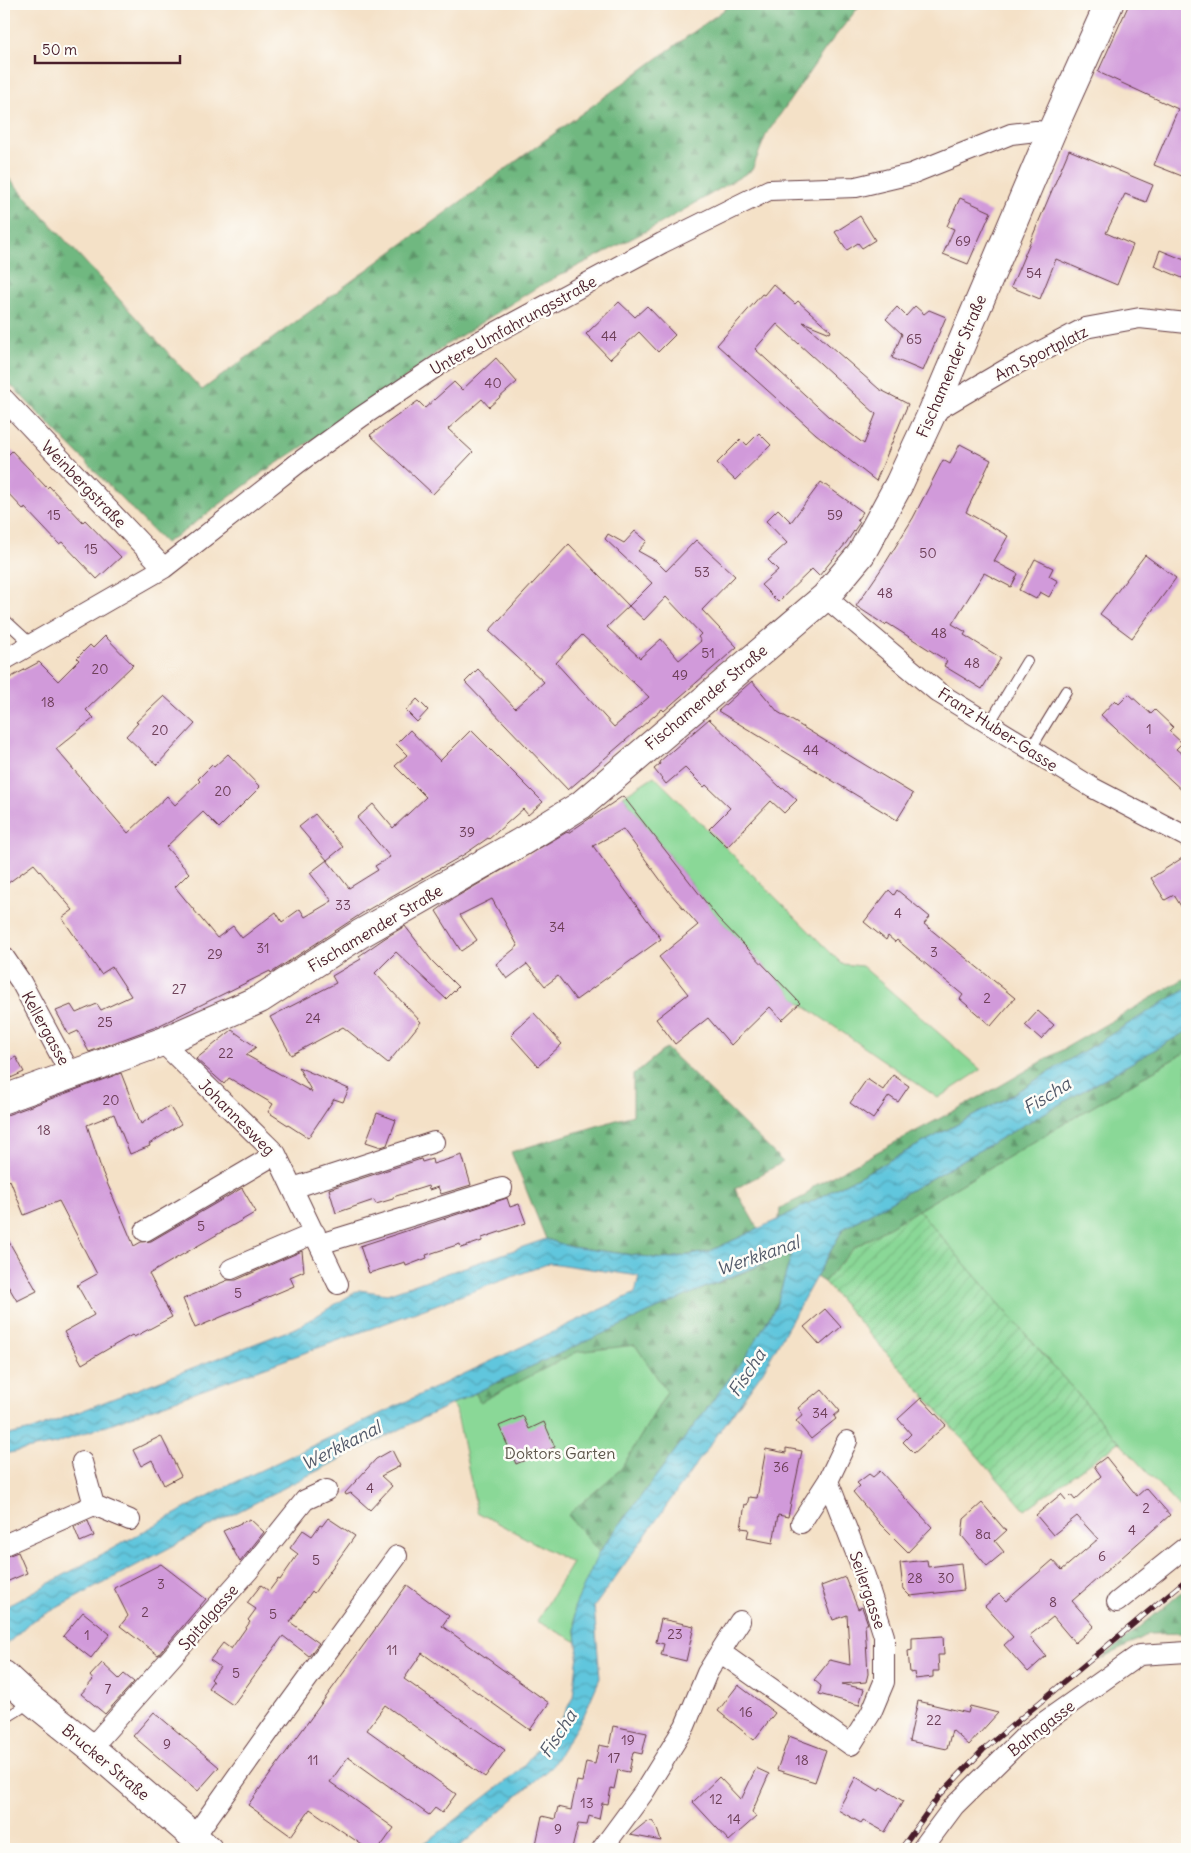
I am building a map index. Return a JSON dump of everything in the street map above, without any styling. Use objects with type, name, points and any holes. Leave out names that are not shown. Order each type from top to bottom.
[{"type":"main road","name":"Fischamender Straße","points":[[4,1098],[162,1042],[260,999],[360,934],[521,842],[581,805],[825,597],[860,554],[899,484],[932,413],[1051,133],[1109,4]]},
{"type":"main road","name":"Brucker Straße","points":[[4,1675],[201,1843]]},
{"type":"street","name":"Untere Umfahrungsstraße","points":[[4,660],[164,568],[298,463],[452,356],[662,242],[769,190],[856,187],[911,174],[1011,134],[1036,131],[1051,133]]},
{"type":"street","name":"Am Sportplatz","points":[[932,413],[1006,370],[1085,328],[1140,318],[1187,323]]},
{"type":"street","name":"Weinbergstraße","points":[[4,400],[164,568]]},
{"type":"street","name":"Franz Huber-Gasse","points":[[825,597],[939,692],[1093,788],[1187,837]]},
{"type":"street","name":"Kellergasse","points":[[4,957],[21,982],[71,1075]]},
{"type":"street","name":"Johannesweg","points":[[162,1042],[276,1154],[338,1284]]},
{"type":"street","points":[[293,1188],[434,1142]]},
{"type":"street","points":[[145,1231],[276,1154]]},
{"type":"street","points":[[231,1269],[318,1239],[502,1188]]},
{"type":"street","points":[[801,1523],[828,1481],[847,1442]]},
{"type":"street","points":[[82,1462],[94,1505]]},
{"type":"street","name":"Seilergasse","points":[[720,1652],[852,1745],[871,1713],[884,1682],[884,1636],[865,1576],[828,1481]]},
{"type":"street","name":"Spitalgasse","points":[[91,1748],[249,1570],[305,1500],[327,1490]]},
{"type":"street","points":[[4,1545],[94,1505],[130,1520]]},
{"type":"street","points":[[1116,1602],[1187,1546]]},
{"type":"street","points":[[201,1843],[273,1726],[397,1556]]},
{"type":"street","points":[[602,1849],[644,1792],[685,1726],[707,1673],[740,1621]]},
{"type":"street","name":"Bahngasse","points":[[922,1849],[954,1806],[1026,1735],[1139,1655],[1187,1652]]},
{"type":"lane","points":[[4,619],[31,644]]},
{"type":"lane","points":[[989,724],[1028,661]]},
{"type":"lane","points":[[1030,750],[1066,691]]},
{"type":"lane","points":[[4,1719],[20,1709],[30,1699]]},
{"type":"green space","points":[[732,4],[861,4],[826,48],[766,135],[752,170],[658,225],[539,286],[446,345],[394,387],[262,473],[165,543],[4,378],[4,173],[202,390]]},
{"type":"green space","points":[[654,776],[842,964],[862,966],[981,1070],[938,1098],[800,1003],[718,918],[623,796]]},
{"type":"green space","points":[[1187,977],[1187,988],[1005,1099],[779,1219],[780,1208],[805,1196],[814,1186],[1000,1086]]},
{"type":"green space","points":[[1187,1031],[1187,1051],[854,1248],[824,1282],[816,1277],[843,1229]]},
{"type":"green space","points":[[666,1048],[783,1162],[735,1189],[758,1229],[708,1252],[664,1259],[571,1247],[546,1239],[511,1152],[633,1115],[633,1075]]},
{"type":"green space","points":[[1187,1051],[1187,1515],[1119,1442],[918,1210]]},
{"type":"green space","points":[[918,1210],[1119,1442],[1025,1510],[824,1282],[854,1248]]},
{"type":"green space","points":[[792,1253],[776,1306],[747,1355],[599,1552],[568,1515],[621,1469],[667,1392],[635,1345],[577,1352],[480,1402],[475,1392],[682,1297]]},
{"type":"green space","name":"Doktors Garten","points":[[682,1297],[776,1306],[574,1608],[577,1642],[537,1621],[572,1563],[477,1512],[457,1414],[452,1404]]},
{"type":"green space","points":[[1187,1588],[1187,1633],[1149,1634],[1100,1660]]},
{"type":"water","points":[[1187,988],[1187,1031],[843,1229],[763,1371],[594,1607],[600,1678],[584,1715],[552,1766],[457,1849],[415,1849],[518,1772],[561,1720],[573,1697],[578,1654],[574,1608],[599,1552],[747,1355],[776,1306],[792,1253],[734,1275],[649,1312],[361,1448],[29,1623],[4,1647],[4,1608],[219,1490],[635,1293],[639,1276],[550,1263],[55,1444],[4,1454],[4,1436],[32,1430],[298,1327],[359,1290],[387,1294],[546,1239],[571,1247],[664,1259],[708,1252],[779,1219],[1005,1099]]},
{"type":"building","points":[[1129,4],[1187,4],[1187,178],[1154,165],[1178,109],[1098,72]]},
{"type":"building","points":[[1069,150],[1153,185],[1146,202],[1125,194],[1106,233],[1133,245],[1117,285],[1056,259],[1040,299],[1011,287]]},
{"type":"building","points":[[960,198],[991,212],[968,264],[943,254],[954,229],[947,226]]},
{"type":"building","points":[[860,216],[875,240],[862,248],[858,243],[847,250],[835,232]]},
{"type":"building","points":[[1160,250],[1187,261],[1187,280],[1154,266]]},
{"type":"building","points":[[773,284],[795,304],[798,301],[831,331],[830,333],[803,322],[879,389],[908,404],[876,481],[816,434],[717,345],[762,294],[764,295]],"holes":[[[777,324],[876,414],[864,444],[829,417],[755,349]]]},
{"type":"building","points":[[619,302],[635,317],[647,306],[675,335],[658,352],[639,332],[610,359],[586,334]]},
{"type":"building","points":[[915,306],[924,314],[929,310],[946,317],[923,371],[892,358],[902,334],[886,319],[897,307],[906,316]]},
{"type":"building","points":[[496,358],[517,382],[489,407],[482,399],[448,429],[473,452],[433,494],[370,435],[418,401],[425,408],[454,382],[462,390]]},
{"type":"building","points":[[759,433],[771,445],[735,480],[717,463],[741,439],[747,445]]},
{"type":"building","points":[[960,444],[991,460],[966,512],[1008,536],[994,561],[1018,574],[1011,587],[984,573],[952,624],[966,632],[964,635],[1001,658],[982,689],[944,666],[947,661],[856,606],[913,518],[943,460],[950,464]]},
{"type":"building","points":[[12,451],[47,488],[49,486],[83,522],[85,520],[121,557],[97,579],[62,542],[59,544],[4,489],[4,459]]},
{"type":"building","points":[[821,482],[863,512],[857,520],[860,522],[846,543],[819,576],[812,569],[778,602],[761,585],[778,570],[768,560],[787,543],[766,521],[778,509],[791,522]]},
{"type":"building","points":[[635,531],[647,541],[638,551],[656,561],[666,571],[696,540],[735,576],[702,610],[737,647],[664,711],[662,709],[568,790],[465,682],[478,669],[515,708],[544,682],[489,631],[569,544],[629,606],[652,583],[605,539],[608,534],[624,543]],"holes":[[[666,597],[701,634],[698,637],[701,641],[679,660],[661,639],[640,658],[607,627],[629,606],[644,620]],[[582,635],[649,697],[614,727],[556,663]]]},
{"type":"building","points":[[1145,555],[1176,578],[1132,638],[1100,614]]},
{"type":"building","points":[[1035,559],[1053,568],[1049,576],[1058,581],[1049,597],[1040,592],[1036,599],[1019,590]]},
{"type":"building","points":[[105,636],[133,665],[86,710],[94,718],[56,749],[128,833],[167,796],[175,805],[200,781],[198,779],[212,765],[214,767],[228,754],[260,787],[219,828],[203,812],[166,847],[189,873],[175,887],[217,938],[233,926],[242,938],[276,912],[282,922],[300,909],[305,917],[332,901],[310,873],[327,860],[349,888],[378,870],[375,866],[390,857],[357,818],[373,804],[393,828],[426,797],[395,766],[407,755],[396,744],[410,730],[440,761],[471,730],[543,802],[528,815],[523,809],[489,839],[364,912],[271,973],[270,971],[156,1027],[89,1052],[78,1031],[69,1035],[56,1011],[71,1005],[76,1013],[97,1004],[101,1010],[131,996],[112,967],[101,974],[62,918],[73,910],[34,864],[4,886],[4,681],[39,662],[58,681],[79,660],[77,658],[90,645],[93,648]]},
{"type":"building","points":[[752,681],[778,712],[913,794],[897,820],[718,711]]},
{"type":"building","points":[[1129,694],[1151,714],[1155,710],[1173,727],[1169,731],[1182,743],[1176,749],[1187,758],[1187,795],[1101,715],[1115,700],[1119,704]]},
{"type":"building","points":[[164,696],[195,724],[157,765],[126,736],[138,723],[136,722]]},
{"type":"building","points":[[417,699],[428,710],[417,722],[406,711]]},
{"type":"building","points":[[709,719],[782,789],[784,788],[797,800],[784,813],[771,801],[727,847],[709,829],[730,808],[706,785],[704,787],[685,768],[666,784],[654,769],[660,764],[659,762]]},
{"type":"building","points":[[623,796],[718,918],[800,1003],[782,1020],[770,1007],[731,1045],[708,1018],[675,1044],[656,1019],[688,994],[659,957],[698,925],[670,893],[623,829],[593,846],[661,939],[576,1000],[558,976],[545,986],[527,964],[507,979],[496,964],[518,946],[492,899],[460,915],[477,940],[461,951],[436,911],[451,900],[568,833]]},
{"type":"building","points":[[315,814],[343,847],[327,860],[299,827]]},
{"type":"building","points":[[1187,855],[1187,916],[1174,895],[1165,900],[1151,878]]},
{"type":"building","points":[[889,890],[894,895],[897,890],[930,917],[924,924],[1015,998],[991,1026],[960,999],[963,995],[897,940],[895,942],[888,936],[886,940],[864,922]]},
{"type":"building","points":[[405,926],[432,961],[458,987],[446,999],[396,952],[375,973],[421,1022],[388,1063],[343,1027],[291,1055],[270,1017],[336,983],[332,976],[361,959],[359,956]]},
{"type":"building","points":[[1038,1011],[1054,1025],[1041,1039],[1025,1025]]},
{"type":"building","points":[[534,1013],[562,1044],[538,1066],[511,1036]]},
{"type":"building","points":[[232,1030],[256,1047],[246,1055],[312,1092],[298,1067],[349,1089],[343,1102],[334,1099],[308,1138],[268,1112],[273,1104],[229,1078],[224,1084],[196,1059]]},
{"type":"building","points":[[16,1057],[24,1072],[4,1081],[4,1063]]},
{"type":"building","points":[[121,1073],[141,1124],[169,1106],[181,1124],[149,1144],[150,1146],[130,1154],[114,1114],[87,1125],[102,1171],[134,1246],[141,1242],[151,1241],[242,1188],[256,1212],[149,1274],[172,1317],[134,1337],[132,1335],[82,1364],[64,1332],[94,1315],[77,1285],[97,1274],[59,1201],[24,1215],[10,1180],[7,1181],[4,1173],[4,1116]]},
{"type":"building","points":[[893,1075],[909,1086],[898,1102],[889,1096],[873,1119],[850,1103],[867,1079],[883,1090]]},
{"type":"building","points":[[377,1113],[396,1120],[387,1145],[381,1147],[366,1142]]},
{"type":"building","points":[[462,1155],[471,1185],[441,1194],[438,1187],[429,1190],[428,1186],[376,1204],[374,1200],[336,1213],[329,1189],[421,1159],[422,1162],[432,1159],[433,1164]]},
{"type":"building","points":[[507,1198],[510,1207],[519,1204],[526,1223],[482,1238],[482,1241],[461,1248],[460,1244],[426,1255],[427,1258],[406,1266],[405,1262],[369,1273],[360,1246]]},
{"type":"building","points":[[4,1233],[37,1291],[17,1301],[4,1279]]},
{"type":"building","points":[[302,1251],[304,1271],[290,1277],[294,1286],[195,1328],[183,1299],[228,1280],[236,1280]]},
{"type":"building","points":[[825,1309],[841,1327],[820,1345],[804,1327]]},
{"type":"building","points":[[822,1390],[840,1411],[834,1416],[836,1419],[811,1439],[796,1421],[803,1415],[798,1408]]},
{"type":"building","points":[[921,1398],[946,1425],[914,1453],[903,1442],[911,1434],[898,1419]]},
{"type":"building","points":[[523,1416],[529,1429],[544,1422],[555,1447],[516,1464],[499,1426]]},
{"type":"building","points":[[161,1436],[181,1476],[164,1485],[152,1460],[141,1466],[133,1450]]},
{"type":"building","points":[[786,1448],[802,1451],[788,1517],[778,1515],[773,1543],[747,1538],[749,1529],[741,1528],[745,1504],[747,1505],[749,1497],[757,1498],[766,1449],[786,1453]]},
{"type":"building","points":[[392,1450],[400,1466],[381,1476],[392,1486],[370,1510],[351,1493],[346,1495],[345,1493],[376,1459]]},
{"type":"building","points":[[1106,1457],[1137,1496],[1146,1488],[1170,1515],[1072,1601],[1094,1626],[1075,1643],[1053,1617],[1029,1636],[1046,1656],[1028,1672],[1004,1645],[1013,1637],[985,1606],[999,1594],[1006,1601],[1053,1560],[1062,1570],[1098,1539],[1077,1516],[1053,1535],[1036,1515],[1061,1494],[1066,1500],[1071,1495],[1075,1500],[1101,1476],[1094,1466]]},
{"type":"building","points":[[880,1471],[932,1527],[908,1552],[879,1523],[853,1492],[860,1486],[857,1483],[869,1474],[873,1477]]},
{"type":"building","points":[[982,1503],[1006,1531],[995,1541],[1004,1552],[987,1566],[962,1536],[964,1519]]},
{"type":"building","points":[[328,1518],[355,1536],[314,1593],[312,1591],[290,1622],[319,1643],[309,1656],[283,1636],[233,1705],[208,1688],[213,1681],[211,1679],[220,1667],[210,1660],[223,1643],[231,1649],[250,1622],[248,1620],[256,1609],[247,1603],[261,1585],[269,1591],[278,1579],[280,1580],[298,1554],[290,1548],[303,1530],[312,1536]]},
{"type":"building","points":[[250,1519],[264,1532],[240,1562],[223,1531]]},
{"type":"building","points":[[88,1521],[94,1536],[80,1542],[74,1527]]},
{"type":"building","points":[[18,1552],[27,1573],[4,1583],[4,1557]]},
{"type":"building","points":[[927,1560],[928,1567],[961,1563],[964,1590],[910,1596],[903,1589],[900,1563]]},
{"type":"building","points":[[161,1564],[206,1599],[158,1655],[120,1626],[128,1616],[114,1588]]},
{"type":"building","points":[[845,1577],[858,1609],[862,1607],[868,1624],[865,1624],[868,1674],[866,1682],[842,1684],[864,1689],[859,1705],[819,1694],[821,1686],[814,1680],[830,1660],[850,1665],[847,1615],[833,1620],[821,1586]]},
{"type":"building","points":[[407,1585],[449,1616],[442,1626],[549,1703],[530,1730],[422,1653],[404,1679],[505,1750],[485,1777],[385,1705],[367,1730],[456,1794],[442,1813],[435,1808],[429,1815],[348,1757],[330,1782],[394,1828],[379,1849],[368,1849],[310,1809],[291,1836],[248,1805]]},
{"type":"building","points":[[83,1612],[110,1634],[91,1658],[63,1636]]},
{"type":"building","points":[[661,1619],[694,1626],[686,1661],[661,1655],[664,1644],[656,1642]]},
{"type":"building","points":[[943,1636],[944,1655],[938,1655],[939,1671],[933,1671],[933,1677],[915,1679],[914,1672],[910,1673],[908,1651],[912,1650],[912,1638]]},
{"type":"building","points":[[102,1663],[119,1679],[124,1674],[134,1682],[105,1714],[81,1694],[93,1680],[90,1676]]},
{"type":"building","points":[[738,1685],[775,1713],[754,1740],[718,1711]]},
{"type":"building","points":[[918,1701],[968,1713],[970,1706],[998,1713],[969,1745],[952,1730],[947,1749],[909,1741]]},
{"type":"building","points":[[154,1712],[219,1767],[198,1791],[133,1736]]},
{"type":"building","points":[[613,1726],[647,1733],[642,1754],[633,1752],[629,1772],[618,1770],[614,1789],[611,1788],[608,1804],[602,1803],[599,1819],[589,1816],[587,1825],[578,1824],[572,1849],[535,1849],[542,1816],[555,1819],[558,1807],[571,1810],[577,1781],[582,1782],[586,1762],[595,1764],[599,1745],[609,1747]]},
{"type":"building","points":[[789,1736],[826,1750],[815,1782],[777,1770]]},
{"type":"building","points":[[756,1768],[769,1774],[752,1812],[756,1817],[729,1841],[693,1802],[719,1777],[741,1800]]},
{"type":"building","points":[[856,1777],[879,1791],[881,1787],[903,1801],[885,1832],[863,1820],[861,1823],[838,1810]]},
{"type":"building","points":[[652,1821],[656,1826],[661,1841],[630,1835],[646,1822]]},
{"type":"railway","points":[[901,1849],[938,1797],[983,1750],[1187,1579]]},
{"type":"water label","name":"Fischa","points":[[1047,1096]]},
{"type":"water label","name":"Werkkanal","points":[[758,1256]]},
{"type":"water label","name":"Fischa","points":[[747,1373]]},
{"type":"water label","name":"Werkkanal","points":[[341,1446]]},
{"type":"water label","name":"Fischa","points":[[558,1734]]}]
